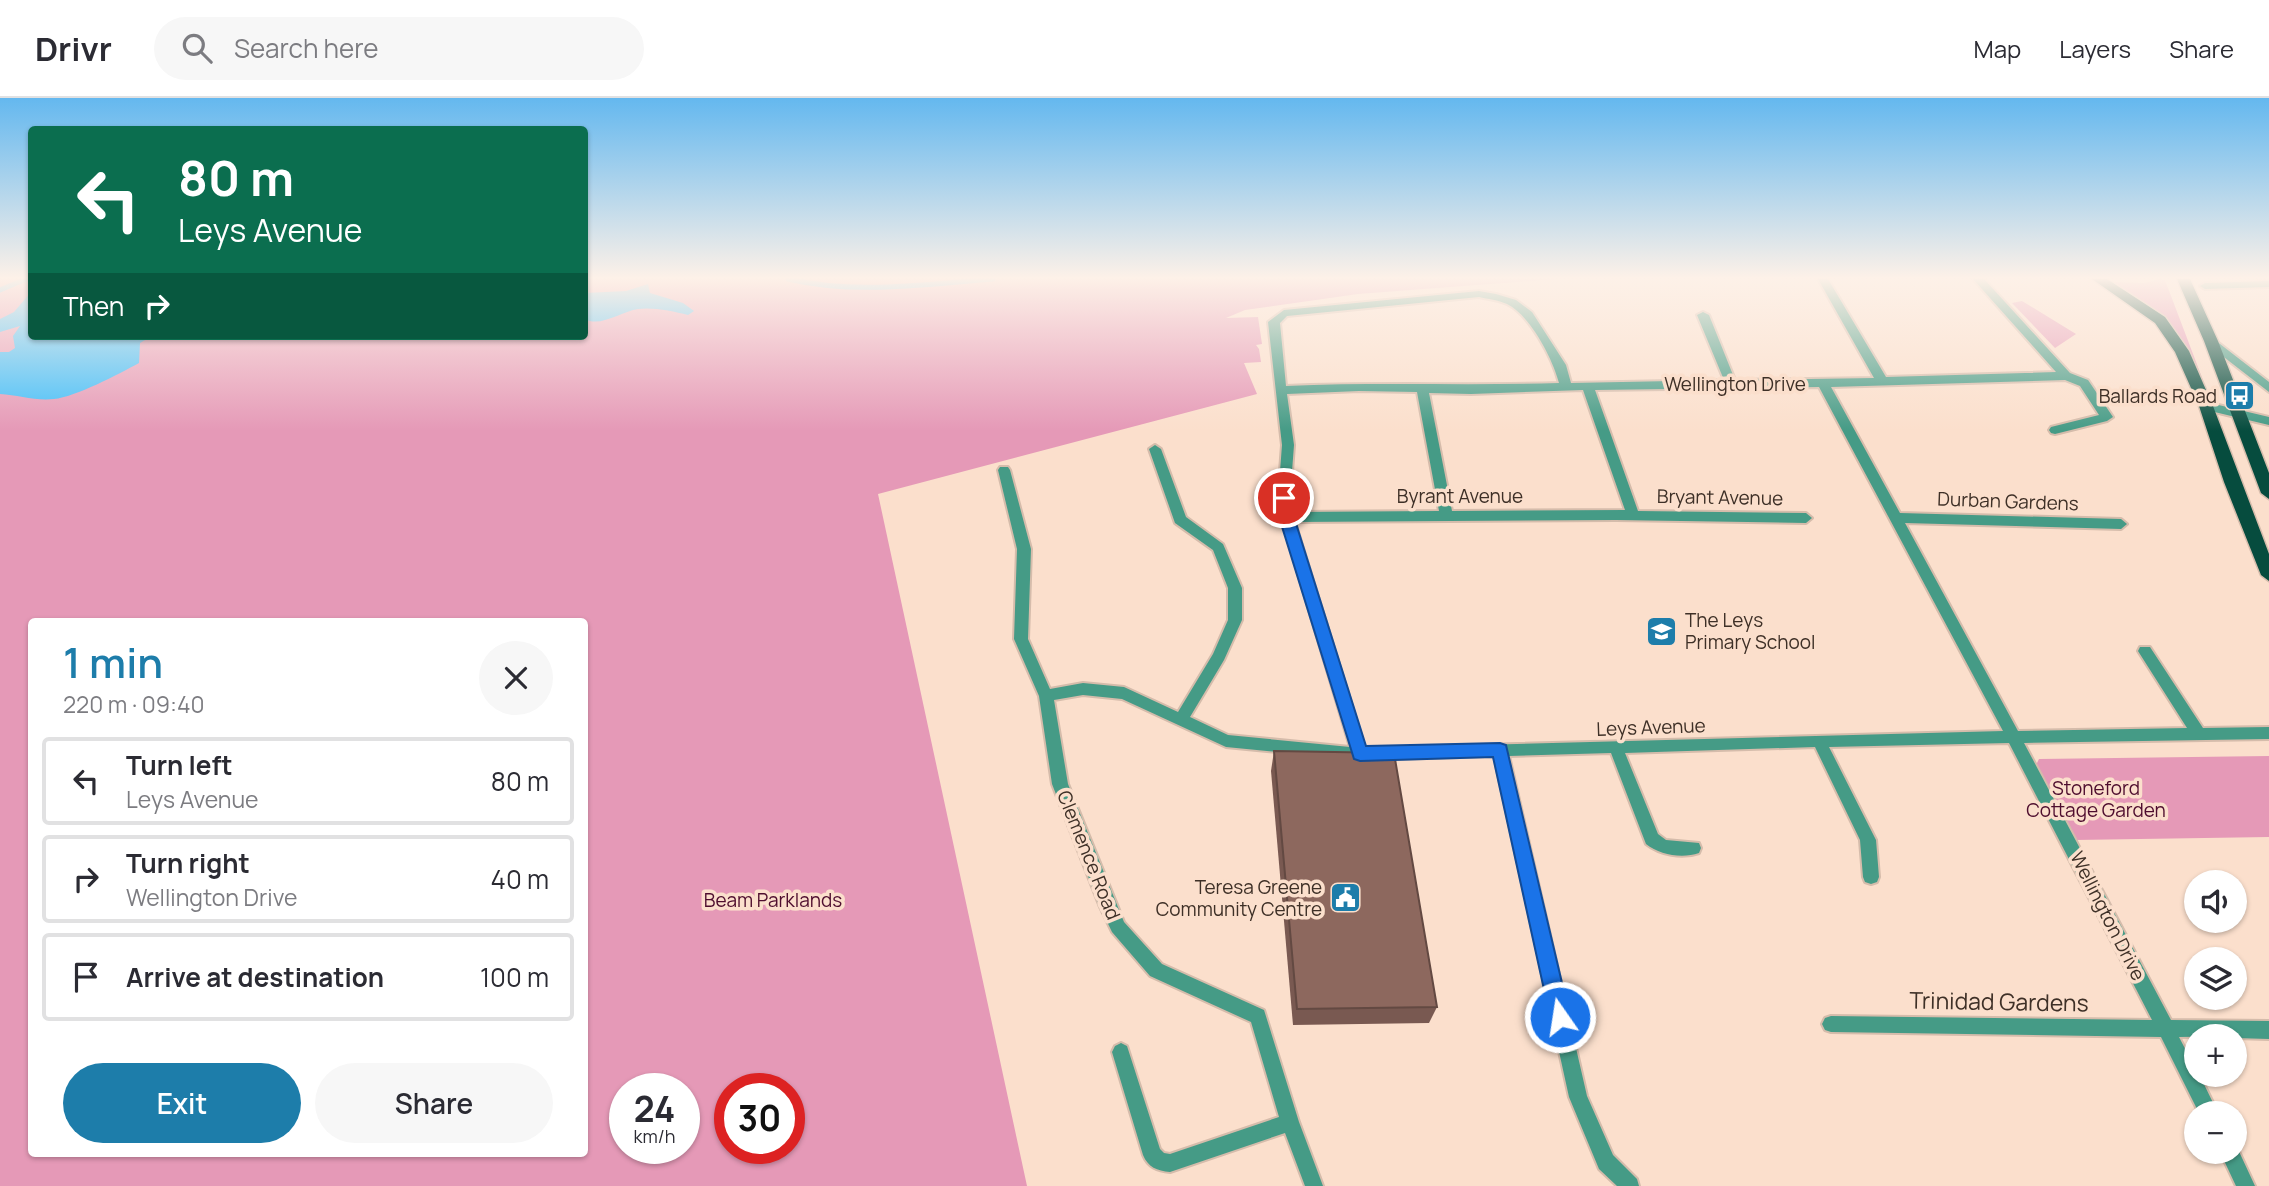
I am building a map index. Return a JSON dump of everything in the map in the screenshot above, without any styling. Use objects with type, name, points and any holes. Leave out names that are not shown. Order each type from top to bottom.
[{"type":"main road","points":[[2169,330],[2182,351],[2206,406],[2232,482],[2269,575]]},
{"type":"main road","points":[[2206,330],[2269,493]]},
{"type":"street","points":[[1275,330],[1288,444],[1284,498],[1286,517],[1360,754]]},
{"type":"street","points":[[1538,330],[1560,365],[1566,387]]},
{"type":"street","points":[[1709,330],[1731,383]]},
{"type":"street","points":[[1852,330],[1883,383]]},
{"type":"street","points":[[2024,330],[2066,376]]},
{"type":"street","points":[[2211,341],[2269,388]]},
{"type":"street","points":[[1823,383],[2066,376],[2084,383],[2107,416],[2055,430]]},
{"type":"street","name":"Wellington Drive","points":[[1281,390],[1471,390],[1823,383],[2015,738],[2203,1101]]},
{"type":"street","points":[[1588,387],[1633,515]]},
{"type":"street","points":[[1422,388],[1446,516]]},
{"type":"street","points":[[2206,406],[2269,421]]},
{"type":"street","points":[[1155,449],[1180,520],[1218,547],[1235,588],[1235,620],[1219,656],[1182,718]]},
{"type":"street","name":"Clemence Road","points":[[1004,470],[1024,549],[1021,639],[1046,696],[1060,784],[1118,927],[1156,970],[1258,1016],[1290,1122],[1314,1186]]},
{"type":"street","name":"Byrant Avenue","points":[[1286,517],[1633,515]]},
{"type":"street","name":"Bryant Avenue","points":[[1633,515],[1806,518]]},
{"type":"street","name":"Durban Gardens","points":[[1895,517],[2121,524]]},
{"type":"street","points":[[2145,651],[2199,734]]},
{"type":"street","name":"Leys Avenue","points":[[1046,696],[1083,689],[1124,692],[1226,741],[1360,754],[1819,741],[2269,733]]},
{"type":"street","points":[[1819,741],[1868,840],[1871,877]]},
{"type":"street","points":[[1616,748],[1652,839],[1658,845],[1693,848]]},
{"type":"street","points":[[1500,750],[1578,1097],[1606,1162],[1630,1186]]},
{"type":"street","name":"Trinidad Gardens","points":[[1831,1024],[2269,1030]]},
{"type":"street","points":[[1121,1052],[1152,1155],[1160,1162],[1170,1163],[1290,1122]]},
{"type":"street","points":[[2235,1164],[2246,1186]]},
{"type":"green space","name":"Beam Parklands","points":[[0,330],[28,330],[28,340],[588,340],[588,330],[1260,330],[1262,344],[1256,345],[1261,362],[1244,363],[1257,394],[878,494],[1027,1186],[0,1186]]},
{"type":"green space","points":[[2038,330],[2069,330],[2076,334],[2055,348]]},
{"type":"green space","points":[[2168,330],[2184,330],[2207,391],[2175,336]]},
{"type":"green space","name":"Stoneford Cottage Garden","points":[[2269,756],[2269,837],[2075,840],[2034,769],[2039,759]]},
{"type":"water","points":[[17,330],[28,330],[28,340],[145,340],[140,343],[139,363],[73,394],[40,399],[0,394],[0,352],[9,352],[15,348],[13,336]]},
{"type":"building","name":"Teresa Greene Community Centre","points":[[1274,751],[1394,753],[1437,1007],[1297,1009]]},
{"type":"place","name":"Ballards Road","points":[[2240,396]]},
{"type":"place","name":"The Leys Primary School","points":[[1662,631]]},
{"type":"place","name":"Teresa Greene Community Centre","points":[[1345,898]]},
{"type":"route","points":[[1284,498],[1286,517],[1360,754],[1500,750],[1560,1017]]}]
